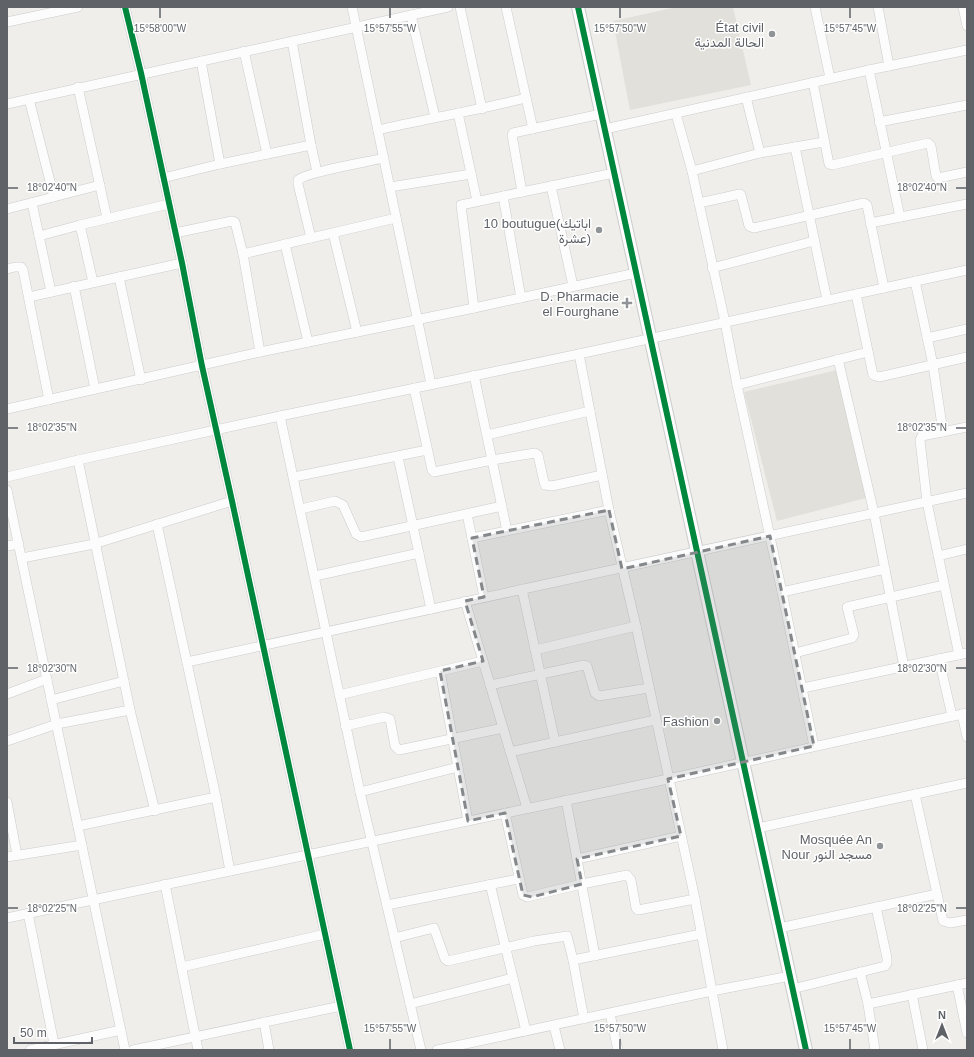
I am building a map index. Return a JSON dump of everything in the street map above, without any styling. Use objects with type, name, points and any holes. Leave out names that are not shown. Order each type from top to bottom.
[{"type":"street","points":[[7,22],[78,7]]},
{"type":"street","points":[[125,7],[141,73],[182,263],[202,366],[264,646],[350,1050]]},
{"type":"street","points":[[352,7],[431,384]]},
{"type":"street","points":[[7,104],[141,73],[448,7]]},
{"type":"street","points":[[460,7],[482,109]]},
{"type":"street","points":[[506,7],[533,129]]},
{"type":"street","points":[[578,7],[806,1050]]},
{"type":"street","points":[[815,7],[830,78]]},
{"type":"street","points":[[880,7],[889,66]]},
{"type":"street","points":[[963,7],[967,26]]},
{"type":"street","points":[[412,15],[435,117]]},
{"type":"street","points":[[292,41],[317,172]]},
{"type":"street","points":[[605,129],[830,78],[967,50]]},
{"type":"street","points":[[244,51],[267,154]]},
{"type":"street","points":[[201,61],[220,164]]},
{"type":"street","points":[[869,70],[900,217]]},
{"type":"street","points":[[813,82],[829,164],[832,165],[928,143],[931,146],[936,176],[938,178],[967,172]]},
{"type":"street","points":[[78,87],[107,218]]},
{"type":"street","points":[[378,130],[435,117],[482,109],[526,98]]},
{"type":"street","points":[[746,98],[760,153]]},
{"type":"street","points":[[29,99],[54,197]]},
{"type":"street","points":[[879,122],[967,105]]},
{"type":"street","points":[[458,113],[477,201]]},
{"type":"street","points":[[522,192],[512,135],[513,133],[601,114]]},
{"type":"street","points":[[676,114],[692,171],[725,322],[737,385],[796,653],[814,746]]},
{"type":"street","points":[[692,171],[760,153],[824,142]]},
{"type":"street","points":[[163,178],[220,164],[311,145]]},
{"type":"street","points":[[795,147],[827,300]]},
{"type":"street","points":[[311,238],[298,180],[301,177],[317,172],[384,158]]},
{"type":"street","points":[[474,308],[461,206],[463,204],[614,173]]},
{"type":"street","points":[[390,187],[471,174]]},
{"type":"street","points":[[7,208],[100,185]]},
{"type":"street","points":[[551,186],[573,286]]},
{"type":"street","points":[[699,203],[740,194],[749,226],[754,228],[864,203],[867,205],[884,288]]},
{"type":"street","points":[[503,196],[521,298]]},
{"type":"street","points":[[32,203],[51,292]]},
{"type":"street","points":[[39,236],[80,224],[169,204]]},
{"type":"street","points":[[870,223],[967,204]]},
{"type":"street","points":[[243,254],[396,218]]},
{"type":"street","points":[[175,233],[234,221],[243,254],[260,352]]},
{"type":"street","points":[[80,224],[94,282]]},
{"type":"street","points":[[333,233],[357,332]]},
{"type":"street","points":[[712,268],[814,242]]},
{"type":"street","points":[[285,244],[308,342]]},
{"type":"street","points":[[29,297],[182,263]]},
{"type":"street","points":[[7,269],[21,267],[29,297],[49,400]]},
{"type":"street","points":[[7,477],[280,416],[579,354],[967,270]]},
{"type":"street","points":[[7,409],[260,352],[636,273]]},
{"type":"street","points":[[119,277],[141,380]]},
{"type":"street","points":[[915,281],[933,365],[943,432]]},
{"type":"street","points":[[74,286],[95,389]]},
{"type":"street","points":[[856,294],[872,375],[883,376],[967,357]]},
{"type":"street","points":[[927,338],[967,329]]},
{"type":"street","points":[[737,385],[868,352]]},
{"type":"street","points":[[579,354],[609,510],[636,626],[655,720],[695,899],[712,991],[720,1049]]},
{"type":"street","points":[[838,359],[874,513],[904,667]]},
{"type":"street","points":[[474,375],[507,531]]},
{"type":"street","points":[[414,388],[427,450],[432,470],[434,472],[492,460],[537,454],[544,482],[548,485],[552,486],[602,475]]},
{"type":"street","points":[[487,435],[590,411]]},
{"type":"street","points":[[280,416],[315,576],[345,726],[421,1050]]},
{"type":"street","points":[[803,688],[963,654],[944,585],[927,502],[921,438],[922,436],[967,427]]},
{"type":"street","points":[[294,477],[427,450]]},
{"type":"street","points":[[398,456],[432,609]]},
{"type":"street","points":[[78,460],[94,544],[130,710],[155,811]]},
{"type":"street","points":[[7,490],[125,1050]]},
{"type":"street","points":[[187,662],[967,493]]},
{"type":"street","points":[[22,558],[94,544],[232,501]]},
{"type":"street","points":[[300,509],[335,501],[339,502],[358,536],[414,526],[502,506]]},
{"type":"street","points":[[472,538],[609,510]]},
{"type":"street","points":[[467,514],[484,597]]},
{"type":"street","points":[[157,524],[216,797],[230,871]]},
{"type":"street","points":[[7,546],[19,544]]},
{"type":"street","points":[[938,556],[967,549]]},
{"type":"street","points":[[315,576],[419,553]]},
{"type":"street","points":[[782,592],[885,568]]},
{"type":"street","points":[[796,653],[852,638],[854,635],[847,607],[944,585]]},
{"type":"street","points":[[522,589],[555,742]]},
{"type":"street","points":[[465,601],[527,808]]},
{"type":"street","points":[[535,650],[636,626]]},
{"type":"street","points":[[939,659],[952,716]]},
{"type":"street","points":[[339,695],[483,661]]},
{"type":"street","points":[[490,685],[540,673],[585,665],[587,666],[595,693],[599,696],[649,688]]},
{"type":"street","points":[[440,671],[468,821]]},
{"type":"street","points":[[7,694],[47,679]]},
{"type":"street","points":[[51,700],[124,681]]},
{"type":"street","points":[[7,741],[57,724],[130,710]]},
{"type":"street","points":[[7,918],[668,779],[952,716],[965,714],[967,737]]},
{"type":"street","points":[[345,726],[384,717],[388,718],[390,720],[395,746],[399,750],[503,728]]},
{"type":"street","points":[[510,752],[655,720]]},
{"type":"street","points":[[360,792],[458,767]]},
{"type":"street","points":[[758,828],[967,783]]},
{"type":"street","points":[[914,794],[943,921],[950,923],[967,920]]},
{"type":"street","points":[[78,826],[216,797]]},
{"type":"street","points":[[566,800],[595,956]]},
{"type":"street","points":[[7,802],[17,855]]},
{"type":"street","points":[[505,813],[518,878],[523,895],[527,897],[627,875],[631,880],[636,908],[638,910],[695,899]]},
{"type":"street","points":[[577,859],[681,836]]},
{"type":"street","points":[[7,857],[82,845]]},
{"type":"street","points":[[387,905],[518,878]]},
{"type":"street","points":[[165,884],[198,1050]]},
{"type":"street","points":[[490,884],[526,1032]]},
{"type":"street","points":[[779,928],[937,894]]},
{"type":"street","points":[[792,989],[885,966],[887,963],[876,907]]},
{"type":"street","points":[[28,913],[54,1044]]},
{"type":"street","points":[[394,938],[434,928],[444,959],[448,962],[542,940],[567,936],[584,1019]]},
{"type":"street","points":[[182,967],[326,934]]},
{"type":"street","points":[[573,960],[701,934]]},
{"type":"street","points":[[860,972],[868,1004],[875,1050]]},
{"type":"street","points":[[438,1050],[712,991],[790,976]]},
{"type":"street","points":[[410,1004],[513,978]]},
{"type":"street","points":[[868,1004],[967,982]]},
{"type":"street","points":[[957,985],[967,1033]]},
{"type":"street","points":[[912,994],[923,1050]]},
{"type":"street","points":[[134,1050],[341,1006]]},
{"type":"street","points":[[610,1014],[618,1050]]},
{"type":"street","points":[[264,1022],[269,1050]]},
{"type":"street","points":[[554,1026],[560,1050]]},
{"type":"street","points":[[30,1050],[43,1049],[54,1044],[121,1030]]},
{"type":"highlighted area","points":[[609,510],[622,569],[770,536],[814,746],[668,779],[681,836],[577,859],[582,884],[532,897],[523,895],[505,813],[468,821],[440,671],[483,661],[465,601],[484,597],[472,538]]},
{"type":"shaded area","points":[[677,7],[733,7],[751,85],[630,110],[613,21]]},
{"type":"shaded area","points":[[837,370],[866,498],[777,521],[744,392]]},
{"type":"cycle path","points":[[125,7],[141,73],[182,263],[202,366],[350,1050]]},
{"type":"cycle path","points":[[578,7],[806,1050]]},
{"type":"place","name":"État civil الحالة المدنية","points":[[772,34]]},
{"type":"place","name":"10 boutugue(اباتيك عشرة)","points":[[599,230]]},
{"type":"place","name":"D. Pharmacie el Fourghane","points":[[627,303]]},
{"type":"place","name":"Fashion","points":[[717,721]]},
{"type":"place","name":"Mosquée An Nour مسجد النور","points":[[880,846]]}]
